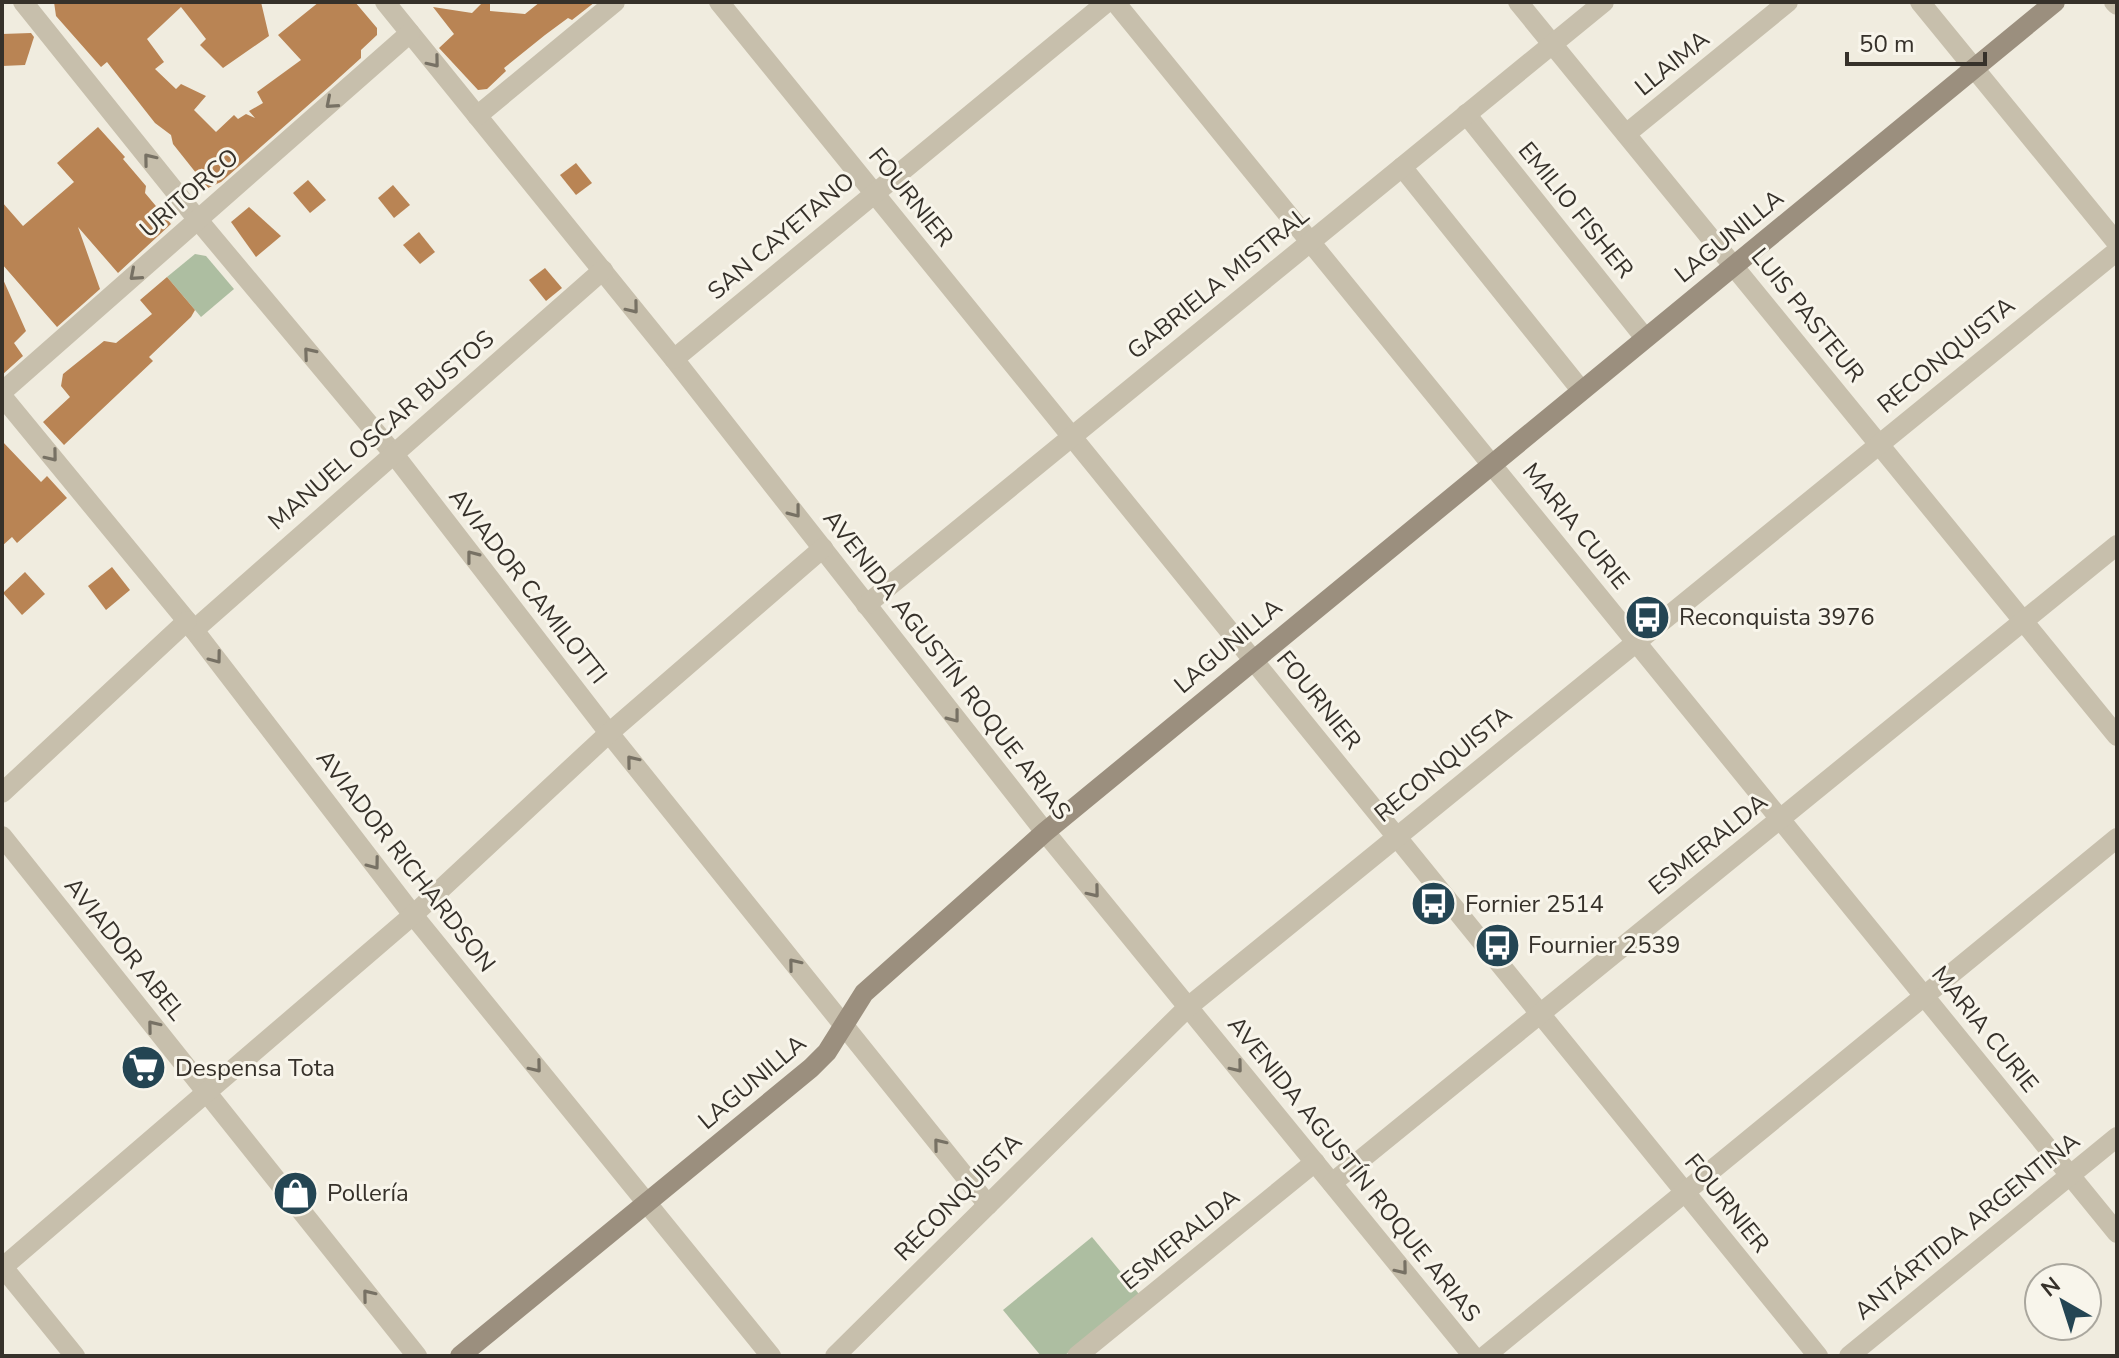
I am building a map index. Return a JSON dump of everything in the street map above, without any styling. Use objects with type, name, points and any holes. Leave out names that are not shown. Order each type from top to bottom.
[{"type":"main road","name":"LAGUNILLA","points":[[460,1356],[811,1068],[827,1052],[864,993],[1045,832],[2055,2]]},
{"type":"street","name":"AVIADOR CAMILOTTI","points":[[23,2],[198,220],[393,453],[609,733],[988,1205]]},
{"type":"street","name":"AVENIDA AGUSTÍN ROQUE ARIAS","points":[[385,2],[674,359],[1045,832],[1473,1356]]},
{"type":"street","points":[[477,116],[615,2]]},
{"type":"street","name":"FOURNIER","points":[[719,2],[1818,1356]]},
{"type":"street","name":"SAN CAYETANO","points":[[674,359],[1107,2]]},
{"type":"street","name":"MARIA CURIE","points":[[1115,2],[2117,1233]]},
{"type":"street","name":"LUIS PASTEUR","points":[[1518,2],[2117,736]]},
{"type":"street","name":"GABRIELA MISTRAL","points":[[866,605],[1604,2]]},
{"type":"street","name":"LLAIMA","points":[[1626,134],[1788,2]]},
{"type":"street","points":[[1920,2],[2117,243]]},
{"type":"street","name":"URITORCO","points":[[2,394],[410,33]]},
{"type":"street","name":"EMILIO FISHER","points":[[1466,114],[1645,338]]},
{"type":"street","points":[[1402,167],[1581,390]]},
{"type":"street","name":"RECONQUISTA","points":[[835,1356],[1188,1007],[2117,251]]},
{"type":"street","name":"MANUEL OSCAR BUSTOS","points":[[2,793],[603,270]]},
{"type":"street","name":"AVIADOR RICHARDSON","points":[[2,394],[191,626],[413,915],[771,1356]]},
{"type":"street","name":"ESMERALDA","points":[[1332,1183],[2117,545]]},
{"type":"street","points":[[75,1356],[3,1266],[413,915],[609,733],[823,548]]},
{"type":"street","name":"AVIADOR ABEL","points":[[2,836],[417,1356]]},
{"type":"street","points":[[1485,1356],[2117,838]]},
{"type":"street","name":"ANTÁRTIDA ARGENTINA","points":[[1849,1356],[2117,1137]]},
{"type":"street","name":"ESMERALDA","points":[[1077,1356],[1315,1162]]},
{"type":"green space","points":[[195,254],[206,256],[234,289],[201,317],[167,277]]},
{"type":"green space","points":[[1092,1237],[1139,1294],[1064,1356],[1041,1356],[1003,1310]]},
{"type":"building","points":[[54,2],[261,2],[269,36],[223,68],[200,45],[206,39],[181,7],[147,39],[164,62],[155,69],[176,89],[181,84],[206,96],[194,110],[216,132],[234,115],[238,119],[246,114],[255,118],[249,111],[263,103],[257,92],[301,60],[278,35],[319,2],[355,2],[377,28],[377,35],[361,50],[361,58],[221,182],[208,188],[173,144],[171,135],[155,123],[107,62],[101,67],[56,16]]},
{"type":"building","points":[[483,2],[490,2],[490,11],[525,14],[540,2],[595,2],[572,20],[568,18],[504,68],[506,71],[487,89],[478,90],[439,48],[454,34],[433,7],[472,13]]},
{"type":"building","points":[[31,33],[34,37],[25,65],[2,66],[2,34]]},
{"type":"building","points":[[98,127],[125,157],[123,159],[146,186],[145,193],[171,224],[118,273],[78,227],[100,289],[57,327],[2,264],[2,202],[23,226],[74,182],[57,163]]},
{"type":"building","points":[[576,163],[592,183],[576,195],[560,175]]},
{"type":"building","points":[[308,180],[326,200],[310,213],[293,193]]},
{"type":"building","points":[[393,185],[410,205],[394,218],[378,198]]},
{"type":"building","points":[[249,207],[281,236],[256,257],[231,222]]},
{"type":"building","points":[[419,232],[435,252],[420,264],[403,245]]},
{"type":"building","points":[[545,268],[562,288],[546,301],[529,280]]},
{"type":"building","points":[[2,277],[26,331],[14,343],[23,356],[2,375]]},
{"type":"building","points":[[167,277],[195,310],[191,317],[149,357],[153,361],[64,445],[43,422],[70,397],[61,386],[63,374],[104,341],[116,343],[152,314],[140,300]]},
{"type":"building","points":[[2,441],[41,482],[47,476],[67,498],[17,543],[12,537],[2,546]]},
{"type":"building","points":[[112,567],[130,590],[106,610],[88,586]]},
{"type":"building","points":[[25,572],[45,594],[22,615],[3,593]]},
{"type":"place","name":"Reconquista 3976","points":[[1648,617]]},
{"type":"place","name":"Fornier 2514","points":[[1434,904]]},
{"type":"place","name":"Fournier 2539","points":[[1497,945]]},
{"type":"place","name":"Despensa Tota","points":[[144,1068]]},
{"type":"place","name":"Pollería","points":[[296,1193]]}]
